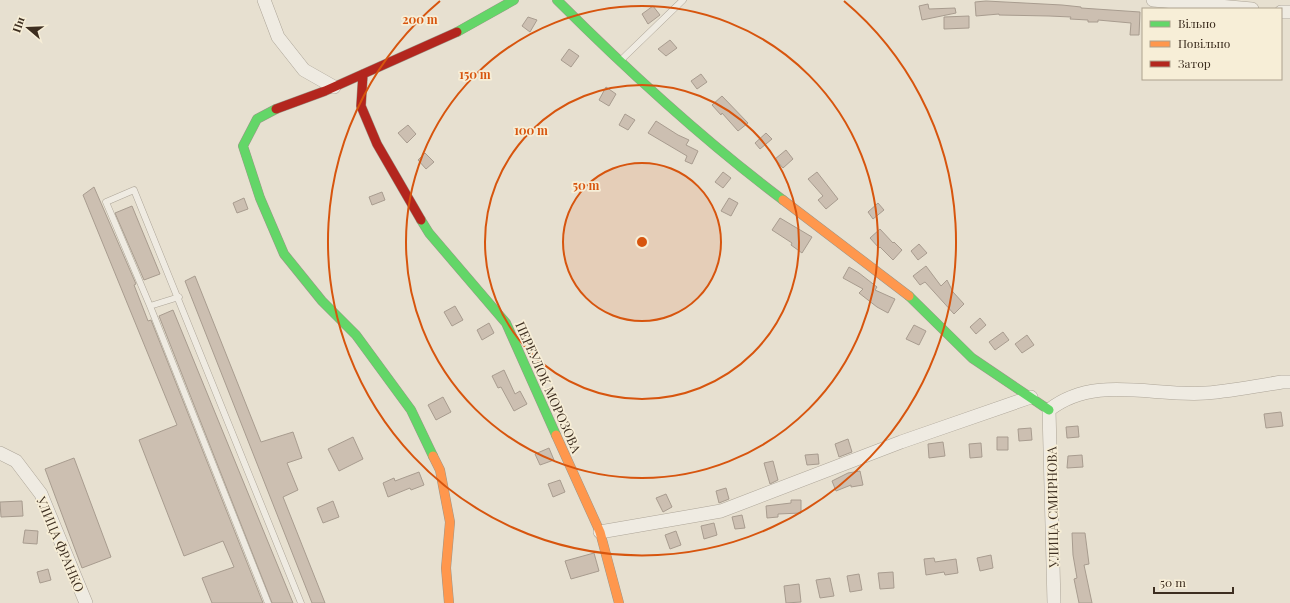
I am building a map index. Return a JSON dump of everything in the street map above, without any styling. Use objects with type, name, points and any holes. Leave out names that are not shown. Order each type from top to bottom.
[{"type":"street","points":[[264,0],[278,37],[304,70],[334,87]]},
{"type":"street","points":[[449,603],[446,568],[450,522],[440,470],[406,404],[356,335],[322,301],[284,254],[260,198],[243,146],[257,119],[283,105],[334,87],[446,38],[514,0]]},
{"type":"street","points":[[557,0],[619,62],[739,167],[914,300],[972,358],[1049,410],[1075,394],[1116,389],[1206,393],[1290,382]]},
{"type":"street","points":[[1153,0],[1241,8]]},
{"type":"street","name":"ПЕРЕУЛОК МОРОЗОВА","points":[[363,74],[361,106],[378,144],[429,233],[506,323],[600,532],[620,603]]},
{"type":"street","points":[[600,532],[721,511],[901,442],[1031,397]]},
{"type":"street","name":"УЛИЦА СМИРНОВА","points":[[1049,410],[1054,603]]},
{"type":"street","name":"УЛИЦА ФРАНКО","points":[[0,453],[16,461],[41,494],[86,603]]},
{"type":"lane","points":[[619,62],[683,0]]},
{"type":"lane","points":[[268,603],[150,306],[106,202],[134,190],[179,297],[301,603]]},
{"type":"lane","points":[[150,306],[179,297]]},
{"type":"building","points":[[986,1],[1062,5],[1081,8],[1140,12],[1139,35],[1130,35],[1131,23],[1098,20],[1098,22],[1088,22],[1088,20],[1070,19],[1071,17],[1049,16],[999,14],[976,16],[975,2]]},
{"type":"building","points":[[928,4],[929,9],[955,8],[956,13],[922,20],[919,6]]},
{"type":"building","points":[[653,6],[660,15],[648,24],[642,14]]},
{"type":"building","points":[[969,16],[969,28],[944,29],[944,17]]},
{"type":"building","points":[[528,17],[537,20],[530,32],[522,26]]},
{"type":"building","points":[[670,40],[677,48],[666,56],[658,49]]},
{"type":"building","points":[[569,49],[579,56],[571,67],[561,60]]},
{"type":"building","points":[[701,74],[707,82],[697,89],[691,81]]},
{"type":"building","points":[[606,87],[616,94],[609,106],[599,100]]},
{"type":"building","points":[[722,96],[748,123],[738,131],[722,113],[721,115],[712,105]]},
{"type":"building","points":[[625,114],[635,120],[628,130],[619,125]]},
{"type":"building","points":[[656,121],[689,140],[686,145],[698,151],[692,164],[685,161],[687,156],[648,133]]},
{"type":"building","points":[[408,125],[416,134],[407,143],[398,133]]},
{"type":"building","points":[[766,133],[772,139],[760,149],[755,143]]},
{"type":"building","points":[[786,150],[793,159],[783,168],[775,159]]},
{"type":"building","points":[[425,153],[434,162],[426,169],[418,160]]},
{"type":"building","points":[[723,172],[731,178],[723,188],[715,182]]},
{"type":"building","points":[[817,172],[838,199],[826,209],[818,200],[823,196],[808,179]]},
{"type":"building","points":[[94,187],[136,284],[134,285],[148,321],[151,320],[263,603],[212,603],[202,578],[234,567],[223,541],[184,556],[139,440],[177,425],[83,195]]},
{"type":"building","points":[[382,192],[385,200],[372,205],[369,197]]},
{"type":"building","points":[[244,198],[248,209],[237,213],[233,203]]},
{"type":"building","points":[[729,198],[738,203],[731,216],[721,211]]},
{"type":"building","points":[[878,203],[884,210],[873,219],[868,212]]},
{"type":"building","points":[[132,206],[160,274],[144,280],[115,213]]},
{"type":"building","points":[[780,218],[812,237],[802,253],[791,245],[792,243],[772,230]]},
{"type":"building","points":[[880,229],[902,250],[893,260],[870,238]]},
{"type":"building","points":[[919,244],[927,253],[918,260],[911,251]]},
{"type":"building","points":[[926,266],[941,286],[947,280],[953,292],[964,304],[954,314],[925,282],[920,285],[913,276]]},
{"type":"building","points":[[849,267],[877,287],[875,290],[895,299],[888,313],[877,307],[859,293],[863,289],[843,278]]},
{"type":"building","points":[[195,276],[261,442],[293,432],[302,458],[287,463],[298,490],[283,497],[325,603],[312,603],[185,281]]},
{"type":"building","points":[[455,306],[463,320],[452,326],[444,312]]},
{"type":"building","points":[[173,310],[293,603],[272,603],[159,316]]},
{"type":"building","points":[[980,318],[986,325],[976,334],[970,327]]},
{"type":"building","points":[[489,323],[494,333],[482,340],[477,330]]},
{"type":"building","points":[[914,325],[926,331],[919,345],[906,339]]},
{"type":"building","points":[[1003,332],[1009,340],[995,350],[989,342]]},
{"type":"building","points":[[1027,335],[1034,345],[1022,353],[1015,344]]},
{"type":"building","points":[[504,370],[515,394],[520,391],[527,404],[514,411],[501,387],[498,388],[492,376]]},
{"type":"building","points":[[443,397],[451,412],[436,420],[428,405]]},
{"type":"building","points":[[1281,412],[1283,426],[1266,428],[1264,414]]},
{"type":"building","points":[[1078,426],[1079,437],[1067,438],[1066,427]]},
{"type":"building","points":[[1031,428],[1032,440],[1019,441],[1018,429]]},
{"type":"building","points":[[353,437],[363,459],[339,471],[328,449]]},
{"type":"building","points":[[997,437],[1008,437],[1008,450],[997,450]]},
{"type":"building","points":[[848,439],[852,452],[839,457],[835,444]]},
{"type":"building","points":[[943,442],[945,456],[929,458],[928,444]]},
{"type":"building","points":[[981,443],[982,457],[970,458],[969,444]]},
{"type":"building","points":[[549,448],[554,460],[540,465],[535,454]]},
{"type":"building","points":[[818,454],[819,464],[807,465],[805,455]]},
{"type":"building","points":[[1082,455],[1083,467],[1067,468],[1068,456]]},
{"type":"building","points":[[74,458],[111,557],[82,568],[45,469]]},
{"type":"building","points":[[773,461],[778,480],[770,484],[764,463]]},
{"type":"building","points":[[860,471],[863,485],[851,487],[851,485],[836,491],[832,481],[848,473]]},
{"type":"building","points":[[419,472],[424,485],[411,490],[410,488],[388,497],[383,483],[394,478],[395,481]]},
{"type":"building","points":[[560,480],[565,492],[553,497],[548,484]]},
{"type":"building","points":[[726,488],[729,499],[719,503],[716,491]]},
{"type":"building","points":[[666,494],[672,507],[663,512],[656,498]]},
{"type":"building","points":[[791,500],[801,500],[801,513],[778,514],[778,517],[767,518],[766,506],[791,503]]},
{"type":"building","points":[[22,501],[23,516],[1,517],[0,502]]},
{"type":"building","points":[[333,501],[339,517],[323,523],[317,508]]},
{"type":"building","points":[[742,515],[745,528],[735,529],[732,517]]},
{"type":"building","points":[[714,523],[717,535],[704,539],[701,526]]},
{"type":"building","points":[[25,530],[38,531],[37,544],[23,543]]},
{"type":"building","points":[[676,531],[681,545],[670,549],[665,535]]},
{"type":"building","points":[[1072,533],[1085,533],[1089,564],[1084,565],[1092,603],[1079,603],[1074,579],[1077,578],[1073,555]]},
{"type":"building","points":[[594,553],[599,571],[571,579],[565,561]]},
{"type":"building","points":[[991,555],[993,568],[980,571],[977,558]]},
{"type":"building","points":[[934,558],[935,562],[956,559],[958,573],[945,575],[944,572],[926,575],[924,559]]},
{"type":"building","points":[[48,569],[51,580],[40,583],[37,572]]},
{"type":"building","points":[[893,572],[894,588],[880,589],[878,573]]},
{"type":"building","points":[[859,574],[862,590],[850,592],[847,576]]},
{"type":"building","points":[[830,578],[834,596],[820,598],[816,580]]},
{"type":"building","points":[[799,584],[801,602],[786,603],[784,586]]},
{"type":"traffic: fast","points":[[457,32],[514,0]]},
{"type":"traffic: fast","points":[[557,0],[666,104],[753,177],[783,200]]},
{"type":"traffic: fast","points":[[276,109],[257,119],[243,146],[260,198],[284,254],[322,301],[356,335],[411,410],[433,456]]},
{"type":"traffic: fast","points":[[421,220],[429,233],[506,323],[556,435]]},
{"type":"traffic: fast","points":[[909,296],[972,358],[1049,410]]},
{"type":"traffic: slow","points":[[783,200],[909,296]]},
{"type":"traffic: slow","points":[[556,435],[600,532],[619,603]]},
{"type":"traffic: slow","points":[[433,456],[440,470],[450,522],[446,568],[449,603]]},
{"type":"traffic: jam","points":[[276,109],[325,91],[457,32]]},
{"type":"traffic: jam","points":[[363,74],[361,106],[377,144],[421,220]]}]
